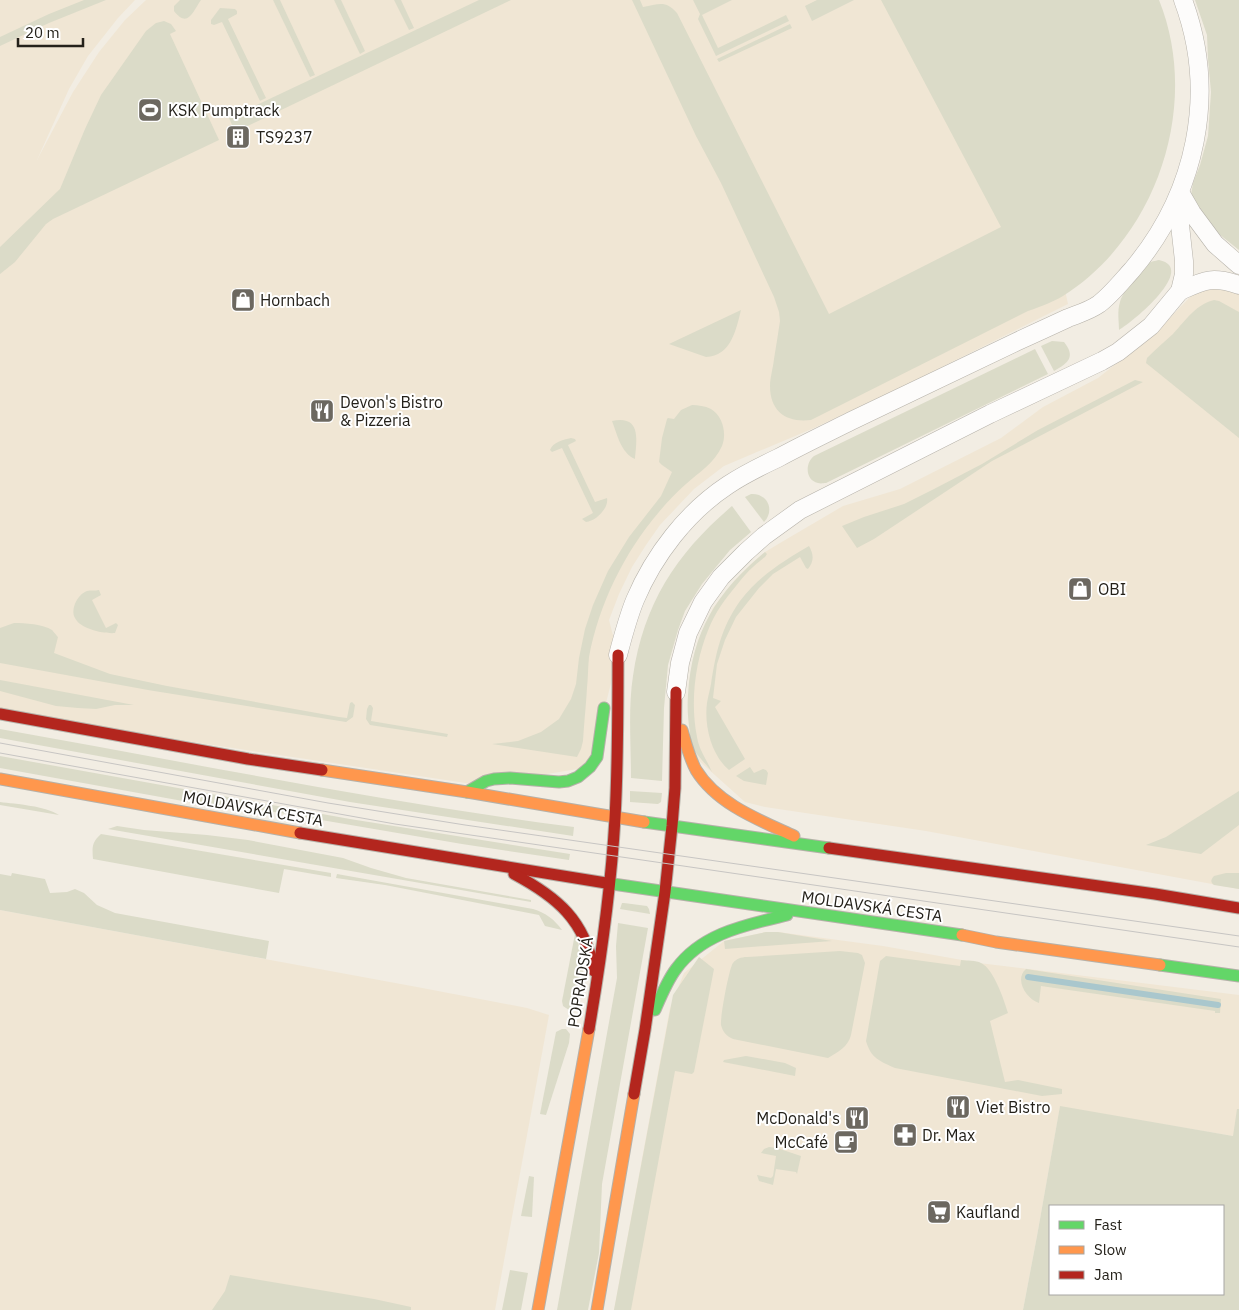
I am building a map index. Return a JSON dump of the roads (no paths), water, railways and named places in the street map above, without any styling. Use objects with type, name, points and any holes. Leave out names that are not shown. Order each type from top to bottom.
[{"type":"street","points":[[467,792],[486,781],[494,779],[510,778],[559,782],[574,780],[590,767],[597,757],[606,694],[625,628],[640,587],[661,552],[677,532],[690,517],[727,485],[840,426],[1030,335],[1090,309],[1100,303],[1118,286],[1144,256],[1171,210],[1180,191],[1194,145],[1200,90],[1191,20],[1183,0]]},
{"type":"street","points":[[1180,191],[1180,225],[1184,261],[1184,274],[1180,291]]},
{"type":"street","points":[[1180,191],[1192,213],[1215,244],[1239,265]]},
{"type":"street","points":[[1144,256],[1155,248],[1182,238],[1193,238],[1215,244]]},
{"type":"street","points":[[597,1310],[645,1030],[665,892],[675,788],[676,692],[680,663],[688,632],[703,602],[721,578],[746,552],[764,536],[800,510],[1118,352],[1151,326],[1180,291],[1201,281],[1214,279],[1239,285]]},
{"type":"street","name":"POPRADSKÁ","points":[[538,1310],[596,990],[606,914],[615,818],[618,655]]},
{"type":"street","points":[[676,692],[682,733],[686,746],[695,768],[709,788],[736,808],[816,847]]},
{"type":"street","points":[[0,714],[248,759],[467,792],[615,818],[1154,894],[1239,908]]},
{"type":"street","name":"MOLDAVSKÁ CESTA","points":[[0,779],[356,843],[796,912],[1239,976]]},
{"type":"street","name":"MOLDAVSKÁ CESTA","points":[[501,866],[559,902],[573,918],[590,948],[596,990]]},
{"type":"street","points":[[645,1030],[676,968],[698,946],[711,938],[741,926],[796,912]]},
{"type":"waterway","points":[[1028,977],[1218,1005]]},
{"type":"tram line","points":[[0,743],[328,803],[465,825],[1239,936]]},
{"type":"tram line","points":[[0,753],[395,824],[1239,947]]},
{"type":"place","name":"KSK Pumptrack","points":[[150,110]]},
{"type":"place","name":"TS9237","points":[[238,137]]},
{"type":"place","name":"Hornbach","points":[[243,300]]},
{"type":"place","name":"Devon's Bistro & Pizzeria","points":[[322,411]]},
{"type":"place","name":"OBI","points":[[1080,589]]},
{"type":"place","name":"Viet Bistro","points":[[958,1107]]},
{"type":"place","name":"McDonald's","points":[[857,1118]]},
{"type":"place","name":"Dr. Max","points":[[905,1135]]},
{"type":"place","name":"McCafé","points":[[846,1142]]},
{"type":"place","name":"Kaufland","points":[[939,1212]]}]
